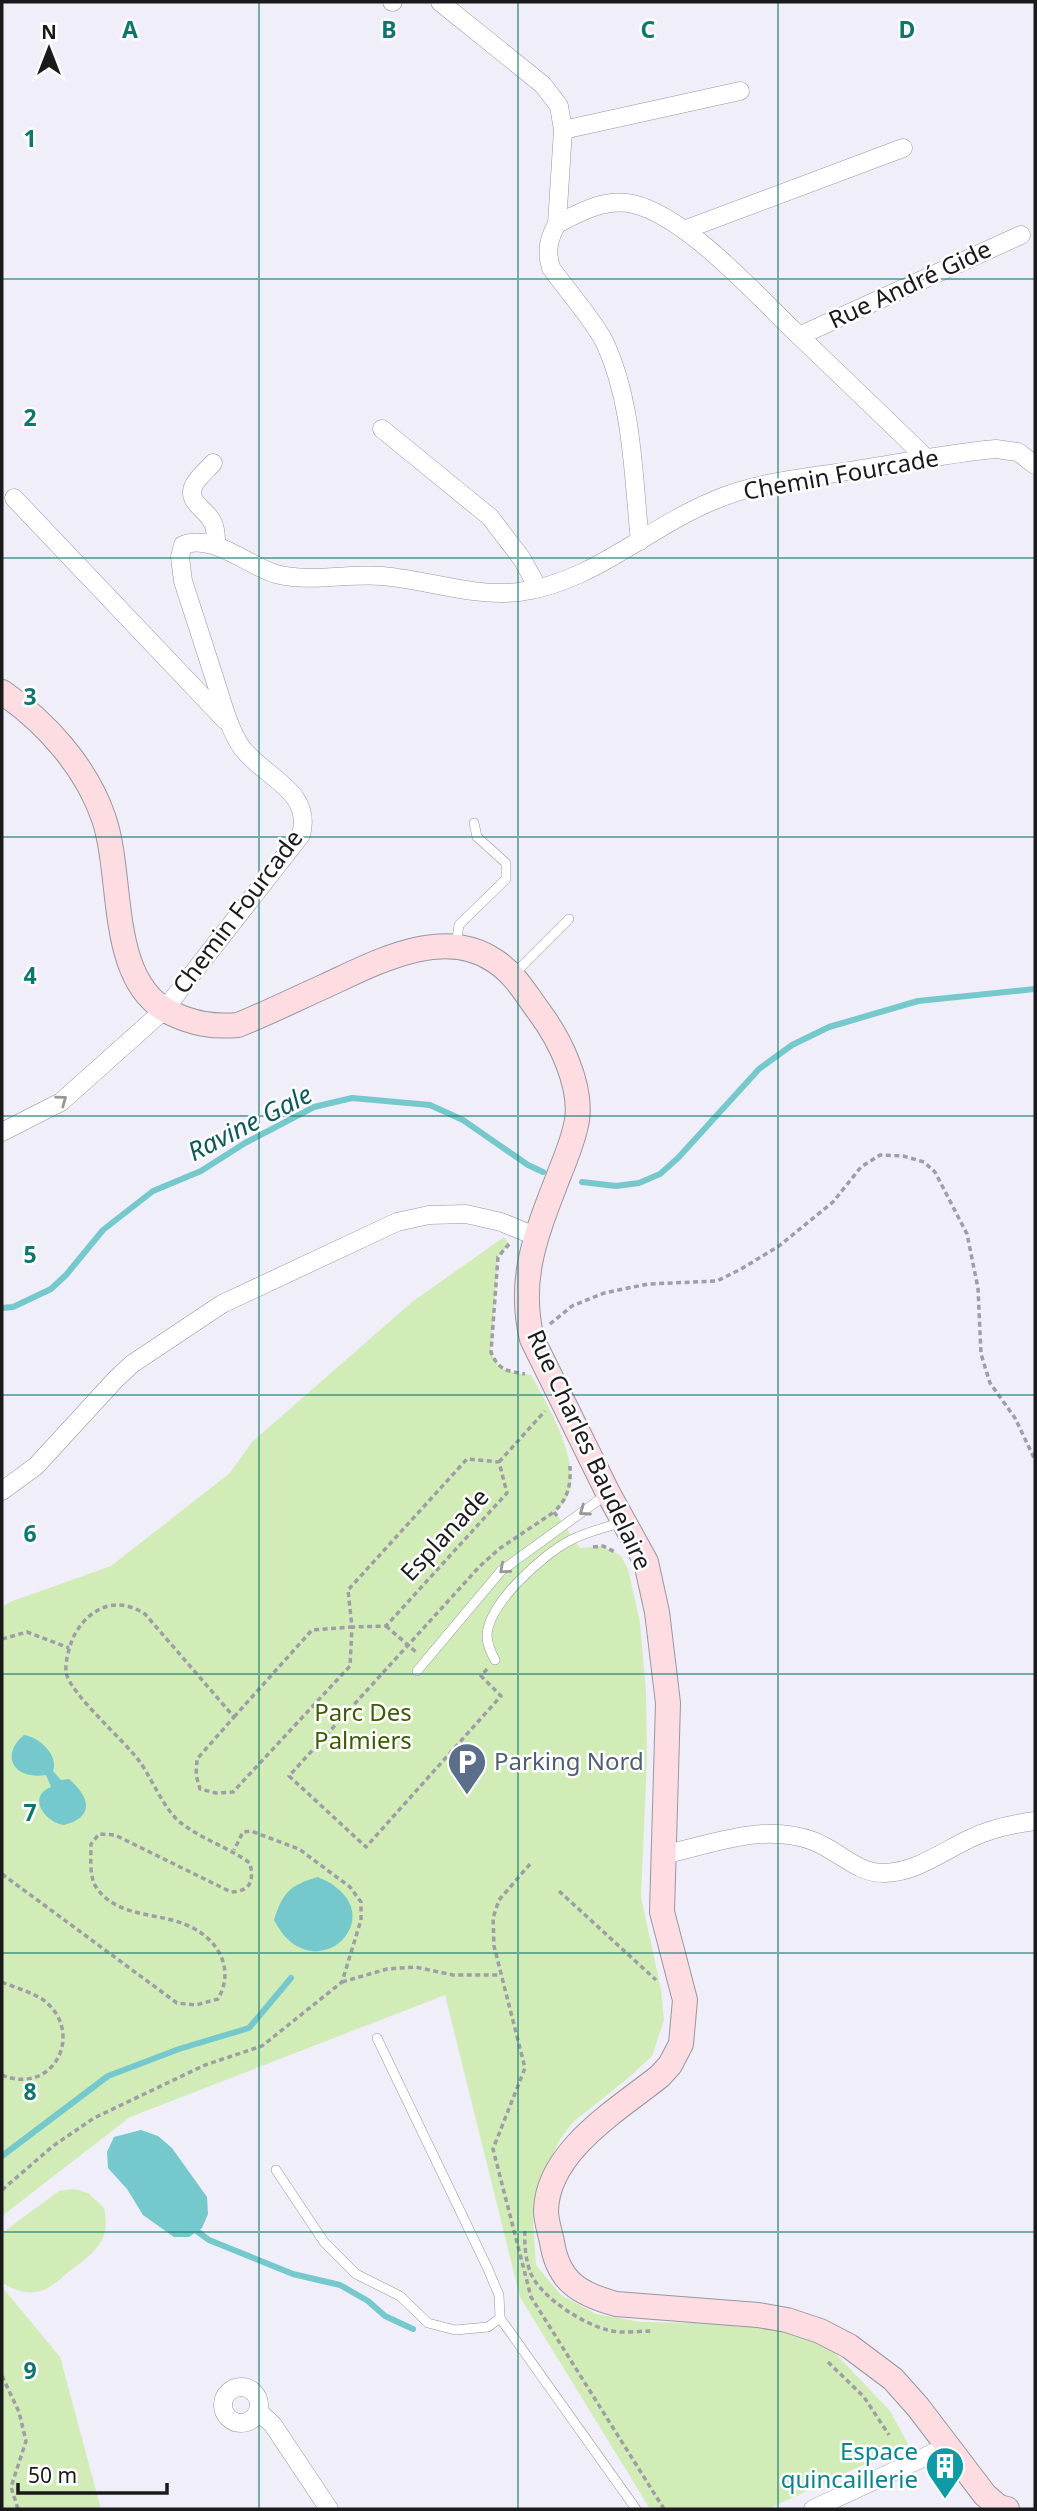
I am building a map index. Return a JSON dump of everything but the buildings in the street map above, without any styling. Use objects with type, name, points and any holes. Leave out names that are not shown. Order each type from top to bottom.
[{"type":"main road","name":"Rue Charles Baudelaire","points":[[2,692],[52,735],[87,780],[104,820],[131,971],[145,994],[164,1010],[192,1023],[216,1027],[238,1025],[373,964],[407,952],[455,947],[470,949],[494,960],[513,975],[553,1031],[573,1075],[578,1117],[572,1142],[530,1234],[526,1314],[532,1339],[608,1493],[646,1562],[663,1648],[668,1703],[662,1912],[685,2000],[681,2044],[670,2065],[583,2138],[556,2171],[546,2211],[555,2260],[576,2288],[605,2301],[787,2320],[820,2331],[849,2346],[893,2379],[985,2495],[999,2507],[1007,2509]]},
{"type":"street","points":[[440,2],[543,85],[559,106],[563,130],[556,224],[550,234],[548,257],[551,268],[604,341],[618,378],[626,414],[640,541]]},
{"type":"street","points":[[563,130],[740,90]]},
{"type":"street","points":[[684,230],[904,148]]},
{"type":"street","name":"Rue André Gide","points":[[556,224],[597,205],[617,202],[646,209],[684,230],[722,262],[927,459]]},
{"type":"street","name":"Rue André Gide","points":[[799,336],[1021,235]]},
{"type":"street","points":[[383,429],[490,517],[523,558],[537,588]]},
{"type":"street","name":"Chemin Fourcade","points":[[164,1010],[301,835],[304,823],[304,813],[295,796],[268,774],[243,748],[230,726],[181,570],[183,545],[195,542],[216,545],[259,569],[298,578],[384,576],[480,593],[519,592],[596,566],[690,512],[742,490],[771,483],[996,449],[1018,452],[1035,465]]},
{"type":"street","points":[[213,463],[194,486],[192,495],[195,503],[211,519],[216,532],[216,545]]},
{"type":"street","points":[[14,498],[230,726]]},
{"type":"street","points":[[2,1132],[61,1102],[164,1010]]},
{"type":"street","points":[[2,1491],[37,1466],[116,1378],[132,1364],[222,1304],[397,1222],[429,1215],[466,1214],[501,1222],[530,1234]]},
{"type":"street","points":[[662,1855],[735,1837],[775,1834],[815,1841],[864,1869],[883,1873],[918,1865],[994,1829],[1035,1821]]},
{"type":"street","points":[[258,2411],[274,2426],[329,2509]]},
{"type":"street","points":[[813,2509],[948,2446]]},
{"type":"lane","points":[[455,947],[459,925],[506,879],[506,863],[477,837],[474,823]]},
{"type":"lane","points":[[513,975],[569,919]]},
{"type":"lane","points":[[416,1671],[501,1571],[608,1493]]},
{"type":"lane","points":[[495,1660],[488,1648],[487,1634],[494,1613],[522,1577],[573,1539],[624,1522]]},
{"type":"lane","points":[[377,2038],[488,2269],[499,2295],[500,2318],[636,2509]]},
{"type":"lane","points":[[276,2170],[324,2242],[356,2274],[400,2296],[428,2323],[455,2330],[488,2327],[500,2318]]},
{"type":"path","points":[[532,1339],[572,1306],[604,1293],[648,1283],[717,1281],[779,1245],[834,1202],[861,1167],[880,1155],[903,1156],[924,1162],[935,1172],[967,1234],[978,1289],[981,1354],[990,1383],[1015,1418],[1035,1460]]},
{"type":"path","points":[[530,1234],[509,1244],[498,1257],[491,1352],[495,1363],[508,1372],[531,1375]]},
{"type":"path","points":[[499,1462],[549,1407]]},
{"type":"path","name":"Esplanade","points":[[499,1462],[467,1459],[348,1590],[352,1627],[350,1666],[233,1792],[216,1793],[200,1789],[195,1775],[197,1759],[312,1630],[352,1627],[386,1626],[507,1493],[499,1462]]},
{"type":"path","points":[[495,1660],[481,1676],[501,1696],[366,1847],[289,1776],[480,1566],[499,1549],[554,1512],[566,1500],[571,1480],[569,1459]]},
{"type":"path","points":[[554,1512],[563,1525]]},
{"type":"path","points":[[573,1539],[580,1548],[603,1546],[621,1556]]},
{"type":"path","points":[[2,1874],[177,2003],[196,2005],[218,1999],[225,1986],[223,1955],[204,1935],[191,1927],[123,1909],[106,1898],[94,1885],[90,1844],[99,1834],[115,1835],[230,1892],[242,1891],[249,1885],[253,1874],[250,1863],[234,1850],[200,1837],[178,1821],[139,1761],[76,1690],[66,1673],[69,1648],[74,1636],[86,1619],[98,1609],[117,1604],[134,1607],[145,1614],[234,1717]]},
{"type":"path","points":[[386,1626],[425,1660]]},
{"type":"path","points":[[2,1639],[27,1632],[69,1648]]},
{"type":"path","points":[[234,1850],[243,1832],[251,1831],[299,1849],[350,1887],[361,1902],[361,1920],[342,1982]]},
{"type":"path","points":[[559,1891],[663,1986],[659,1973]]},
{"type":"path","points":[[2,2190],[53,2146],[94,2118],[205,2064],[262,2046],[342,1982],[387,1969],[415,1967],[453,1975],[500,1975]]},
{"type":"path","points":[[2,1982],[45,2001],[62,2025],[63,2040],[59,2054],[49,2071],[34,2079],[13,2080],[2,2075]]},
{"type":"path","points":[[525,2229],[524,2243],[531,2274],[548,2295],[569,2312],[592,2325],[611,2331],[663,2330]]},
{"type":"path","points":[[825,2358],[863,2397],[889,2435]]},
{"type":"path","points":[[2,2376],[19,2412],[26,2441],[11,2487],[18,2509]]},
{"type":"green space","name":"Parc Des Palmiers","points":[[504,1237],[509,1244],[498,1257],[491,1352],[502,1368],[531,1375],[562,1436],[571,1470],[566,1500],[555,1512],[580,1548],[603,1546],[621,1556],[628,1569],[640,1623],[646,1692],[647,1758],[641,1897],[661,1989],[664,2020],[652,2056],[573,2122],[560,2139],[538,2186],[533,2220],[536,2265],[561,2295],[596,2314],[641,2322],[749,2324],[798,2333],[836,2354],[890,2411],[908,2444],[768,2509],[650,2509],[520,2297],[445,1995],[130,2117],[2,2216],[2,1607],[111,1566],[230,1473],[252,1442],[412,1302]]},
{"type":"green space","points":[[74,2189],[88,2193],[104,2208],[105,2230],[98,2246],[55,2284],[44,2290],[26,2292],[4,2284],[2,2233],[59,2191]]},
{"type":"green space","points":[[2,2287],[60,2357],[101,2509],[2,2509]]},
{"type":"water","points":[[24,1735],[36,1739],[46,1748],[53,1759],[53,1771],[61,1780],[69,1779],[81,1792],[86,1805],[81,1817],[64,1825],[45,1814],[39,1802],[44,1791],[51,1787],[46,1775],[25,1774],[18,1770],[12,1758],[13,1750]]},
{"type":"water","points":[[318,1877],[335,1886],[350,1903],[352,1919],[348,1933],[337,1945],[322,1951],[306,1950],[289,1940],[274,1920],[284,1896],[289,1891]]},
{"type":"water","points":[[141,2130],[158,2136],[172,2148],[207,2197],[208,2214],[202,2228],[189,2237],[174,2237],[143,2215],[127,2189],[108,2168],[107,2152],[114,2137]]},
{"type":"waterway","name":"Ravine Gale","points":[[582,1182],[616,1186],[639,1183],[660,1174],[678,1158],[759,1069],[792,1045],[829,1027],[918,1001],[1035,989]]},
{"type":"waterway","name":"Ravine Gale","points":[[2,1308],[13,1307],[51,1289],[103,1230],[153,1191],[201,1171],[245,1143],[314,1107],[352,1098],[430,1105],[463,1120],[528,1165],[543,1172]]},
{"type":"waterway","points":[[2,2156],[108,2076],[179,2049],[249,2028],[291,1978]]},
{"type":"waterway","points":[[194,2229],[209,2240],[293,2274],[340,2285],[368,2301],[385,2316],[413,2329]]},
{"type":"place","name":"Parking Nord","points":[[467,1796]]},
{"type":"place","name":"Espace quincaillerie","points":[[945,2500]]}]
